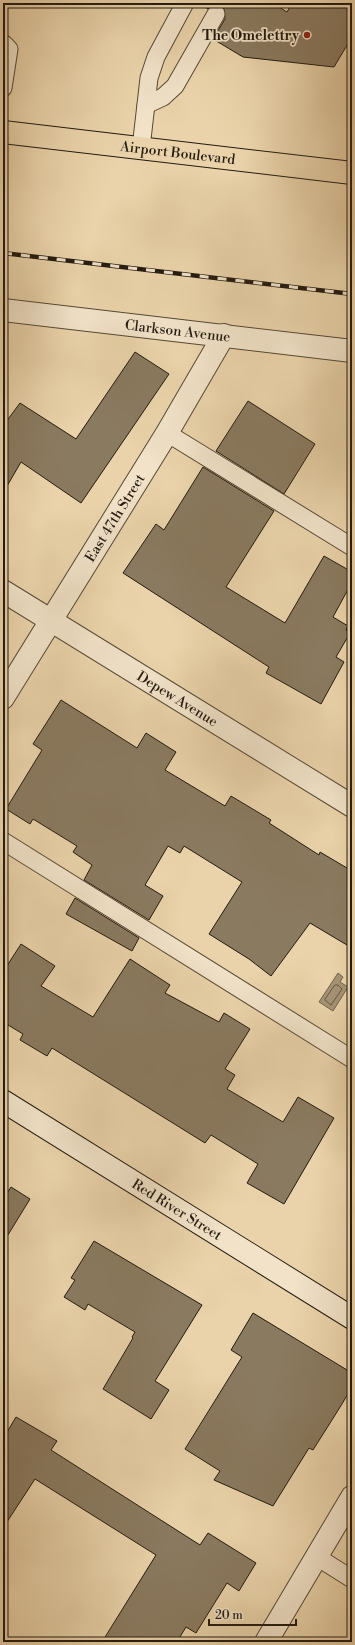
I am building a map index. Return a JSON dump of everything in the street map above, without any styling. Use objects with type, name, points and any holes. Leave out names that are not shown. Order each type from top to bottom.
[{"type":"main road","name":"Airport Boulevard","points":[[3,132],[352,173]]},
{"type":"street","name":"Clarkson Avenue","points":[[3,310],[352,351]]},
{"type":"street","name":"East 47th Street","points":[[3,698],[167,433],[224,336]]},
{"type":"street","name":"Depew Avenue","points":[[3,591],[51,622],[352,806]]},
{"type":"street","name":"Red River Street","points":[[3,1101],[352,1318]]},
{"type":"street","points":[[266,1642],[352,1497]]},
{"type":"lane","points":[[141,148],[149,78],[156,57],[185,3]]},
{"type":"lane","points":[[146,104],[163,97],[175,86],[216,14]]},
{"type":"lane","points":[[3,43],[9,49],[3,88]]},
{"type":"lane","points":[[167,433],[352,548]]},
{"type":"lane","points":[[3,841],[352,1059]]},
{"type":"lane","points":[[317,1557],[352,1579]]},
{"type":"water","points":[[338,973],[343,977],[340,982],[348,987],[333,1011],[319,1002]]},
{"type":"building","points":[[199,3],[273,3],[287,12],[292,3],[352,3],[352,37],[334,67],[243,57],[213,39],[225,19],[224,9],[216,4],[208,9]]},
{"type":"building","points":[[135,352],[169,374],[81,503],[21,462],[3,493],[3,426],[20,403],[76,439]]},
{"type":"building","points":[[248,401],[315,444],[284,494],[216,451]]},
{"type":"building","points":[[203,467],[274,511],[226,587],[285,623],[324,556],[352,572],[352,582],[333,617],[348,626],[346,630],[350,633],[336,657],[344,662],[321,704],[266,673],[269,667],[123,573],[156,524],[164,530]]},
{"type":"building","points":[[61,700],[137,748],[146,733],[176,752],[165,770],[225,806],[231,796],[271,820],[269,823],[319,855],[320,852],[352,871],[352,948],[310,923],[271,976],[249,959],[209,934],[242,882],[184,846],[180,853],[168,846],[145,885],[163,896],[149,920],[84,880],[92,865],[73,852],[77,846],[33,819],[30,824],[6,809],[42,750],[33,744]]},
{"type":"building","points":[[75,898],[139,938],[132,951],[66,914]]},
{"type":"building","points":[[21,944],[55,966],[41,986],[93,1017],[130,959],[170,985],[165,993],[219,1022],[224,1013],[250,1029],[225,1069],[235,1075],[227,1089],[283,1122],[298,1097],[334,1118],[284,1204],[247,1183],[258,1164],[211,1135],[205,1143],[52,1048],[47,1056],[20,1040],[23,1034],[3,1022],[3,972]]},
{"type":"building","points":[[11,1187],[30,1199],[3,1243],[3,1200]]},
{"type":"building","points":[[94,1241],[202,1305],[155,1381],[169,1390],[151,1419],[103,1389],[135,1332],[88,1304],[85,1310],[64,1297],[75,1280],[71,1278]]},
{"type":"building","points":[[253,1313],[352,1373],[352,1387],[342,1404],[313,1450],[309,1448],[273,1506],[214,1480],[220,1471],[185,1449],[242,1357],[231,1350]]},
{"type":"building","points":[[16,1417],[57,1441],[51,1450],[200,1545],[208,1533],[256,1563],[239,1591],[227,1583],[196,1633],[186,1627],[177,1642],[102,1642],[156,1555],[35,1479],[3,1528],[3,1439]]},
{"type":"railway","points":[[3,253],[352,294]]},
{"type":"place","name":"The Omelettry","points":[[307,35]]}]
